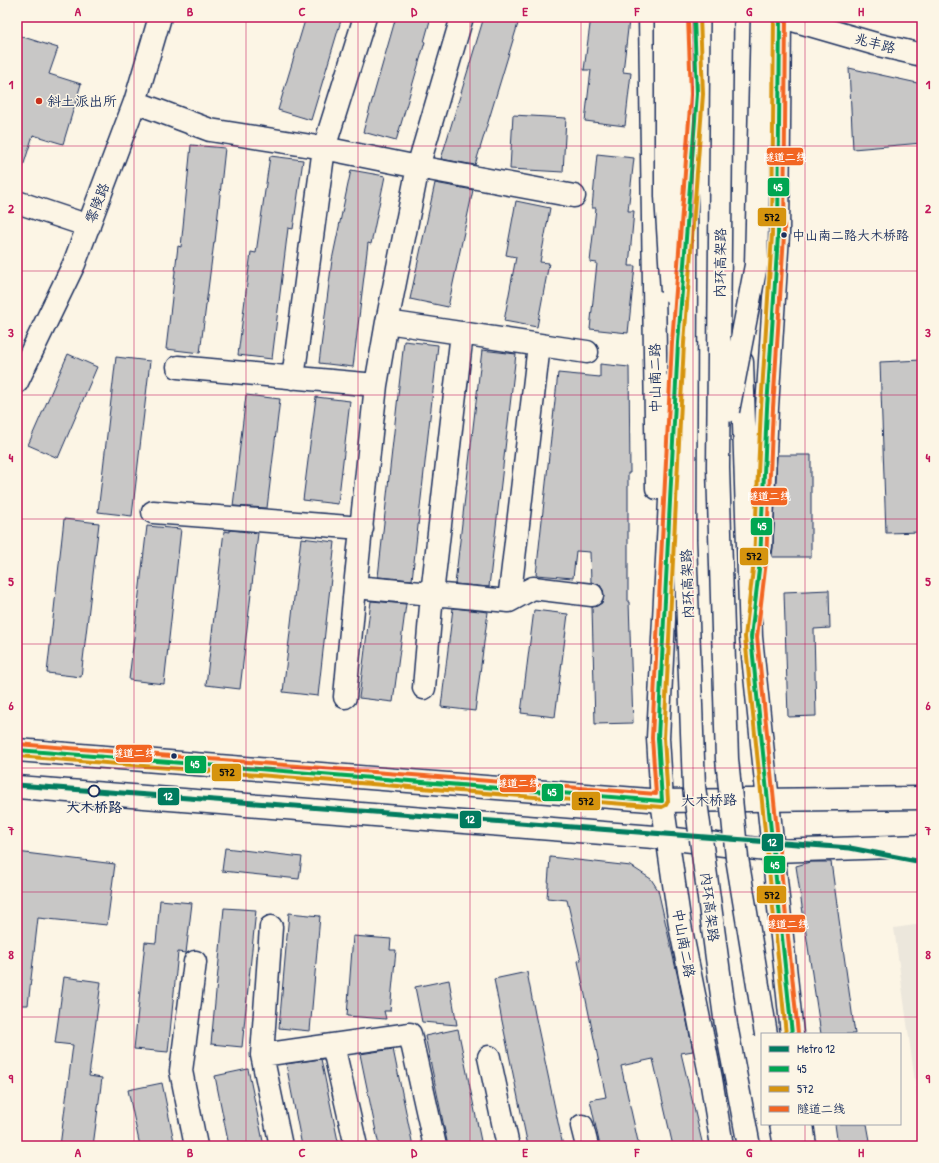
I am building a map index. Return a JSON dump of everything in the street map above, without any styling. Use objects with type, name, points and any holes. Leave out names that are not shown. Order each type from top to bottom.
[{"type":"main road","name":"零陵路","points":[[17,382],[74,264],[89,226],[135,102],[160,17]]},
{"type":"main road","points":[[293,378],[324,148],[365,17]]},
{"type":"main road","points":[[345,697],[376,385],[418,167],[462,17]]},
{"type":"main road","name":"中山南二路","points":[[650,17],[658,508],[658,738],[662,801],[680,925],[711,1079],[722,1146]]},
{"type":"main road","points":[[666,17],[666,196],[685,478]]},
{"type":"main road","name":"内环高架路","points":[[687,17],[685,540],[694,787],[726,1025],[749,1146]]},
{"type":"main road","name":"中山南二路","points":[[658,738],[678,343],[697,94],[694,17]]},
{"type":"main road","name":"内环高架路","points":[[722,17],[718,468],[727,759],[737,858],[766,1033]]},
{"type":"main road","points":[[740,17],[738,242],[751,637],[769,799],[792,1033]]},
{"type":"main road","points":[[718,468],[756,265],[762,17]]},
{"type":"main road","points":[[751,637],[760,561],[767,408],[778,235],[781,17]]},
{"type":"main road","name":"兆丰路","points":[[781,17],[879,45],[922,55]]},
{"type":"main road","points":[[135,102],[210,130],[324,148],[574,196]]},
{"type":"main road","points":[[17,202],[89,226]]},
{"type":"main road","points":[[387,322],[587,352]]},
{"type":"main road","points":[[424,688],[432,594],[462,333]]},
{"type":"main road","points":[[509,600],[539,345]]},
{"type":"main road","points":[[178,367],[376,385]]},
{"type":"main road","points":[[153,512],[362,528]]},
{"type":"main road","points":[[355,587],[509,600],[533,588],[592,595]]},
{"type":"main road","name":"大木桥路","points":[[17,750],[662,801],[922,798]]},
{"type":"main road","points":[[17,787],[667,838],[774,850],[922,846]]},
{"type":"main road","points":[[271,927],[262,1055],[281,1146]]},
{"type":"main road","points":[[195,962],[181,1071],[196,1146]]},
{"type":"main road","points":[[262,1055],[410,1034],[435,1146]]},
{"type":"main road","points":[[332,1045],[356,1146]]},
{"type":"main road","points":[[489,1057],[508,1146]]},
{"type":"main road","points":[[781,1125],[785,1146]]},
{"type":"main road","points":[[802,1125],[805,1146]]},
{"type":"shaded area","points":[[922,924],[922,1133],[894,928]]},
{"type":"building","points":[[306,17],[342,17],[311,120],[278,110]]},
{"type":"building","points":[[396,17],[431,17],[396,141],[363,132]]},
{"type":"building","points":[[484,17],[520,17],[475,165],[441,159]]},
{"type":"building","points":[[591,17],[622,17],[622,20],[629,20],[623,72],[631,73],[625,126],[585,121],[591,70],[584,70]]},
{"type":"building","points":[[17,35],[58,48],[49,74],[81,84],[63,144],[33,135],[21,173],[17,173]]},
{"type":"building","points":[[849,68],[922,84],[922,143],[853,149]]},
{"type":"building","points":[[513,115],[566,118],[563,172],[510,169]]},
{"type":"building","points":[[191,145],[225,148],[215,242],[200,353],[166,349],[178,246],[181,247]]},
{"type":"building","points":[[597,154],[634,158],[628,211],[634,211],[629,266],[635,266],[628,333],[590,329],[597,263],[590,262],[596,208],[592,208]]},
{"type":"building","points":[[270,156],[303,160],[293,229],[288,228],[272,359],[238,355],[251,252],[256,253]]},
{"type":"building","points":[[351,170],[385,176],[371,244],[368,243],[353,367],[319,363],[332,260]]},
{"type":"building","points":[[435,183],[473,190],[448,307],[410,299]]},
{"type":"building","points":[[516,201],[550,208],[540,262],[549,263],[537,327],[504,321],[516,257],[506,255]]},
{"type":"building","points":[[404,341],[438,345],[412,580],[378,577]]},
{"type":"building","points":[[482,350],[516,354],[489,587],[455,584]]},
{"type":"building","points":[[68,354],[97,367],[58,458],[28,445]]},
{"type":"building","points":[[116,357],[150,361],[132,516],[98,512]]},
{"type":"building","points":[[922,360],[922,532],[886,533],[880,362]]},
{"type":"building","points":[[600,364],[629,367],[630,473],[628,473],[628,602],[633,723],[595,724],[592,607],[602,603],[604,596],[600,585],[591,582],[590,552],[576,551],[573,578],[536,575],[558,373],[600,377]]},
{"type":"building","points":[[246,395],[280,399],[267,508],[233,506]]},
{"type":"building","points":[[316,397],[350,401],[338,504],[303,500]]},
{"type":"building","points":[[777,455],[811,455],[811,557],[772,557]]},
{"type":"building","points":[[64,519],[99,523],[81,677],[47,673]]},
{"type":"building","points":[[147,526],[181,529],[164,684],[129,680]]},
{"type":"building","points":[[230,530],[258,533],[240,689],[206,685],[224,531],[230,532]]},
{"type":"building","points":[[301,538],[335,542],[318,696],[283,692]]},
{"type":"building","points":[[829,590],[830,628],[814,629],[816,716],[788,717],[784,592]]},
{"type":"building","points":[[371,601],[406,604],[393,702],[359,698]]},
{"type":"building","points":[[453,608],[488,612],[475,711],[441,707]]},
{"type":"building","points":[[534,610],[568,614],[555,717],[521,713]]},
{"type":"building","points":[[225,848],[302,857],[299,879],[222,871]]},
{"type":"building","points":[[17,852],[115,864],[107,925],[38,918],[28,1005],[17,1005]]},
{"type":"building","points":[[550,857],[631,866],[651,879],[658,890],[693,1051],[681,1053],[703,1146],[673,1146],[653,1059],[621,1066],[639,1146],[600,1146],[590,1100],[606,1097],[578,961],[581,960],[567,900],[547,898]]},
{"type":"building","points":[[810,862],[831,862],[855,1033],[821,1033],[796,866]]},
{"type":"building","points":[[160,900],[192,903],[186,953],[178,952],[168,1052],[134,1049],[145,942],[156,943]]},
{"type":"building","points":[[224,908],[256,910],[242,1047],[211,1044]]},
{"type":"building","points":[[289,913],[320,916],[310,1031],[279,1028]]},
{"type":"building","points":[[353,936],[391,939],[390,950],[396,950],[390,1011],[384,1011],[386,1019],[347,1016]]},
{"type":"building","points":[[527,972],[563,1146],[528,1146],[502,1021],[494,979]]},
{"type":"building","points":[[64,977],[101,982],[89,1076],[102,1078],[93,1146],[60,1146],[73,1045],[55,1043]]},
{"type":"building","points":[[449,980],[457,1025],[422,1022],[415,987]]},
{"type":"building","points":[[458,1029],[482,1146],[448,1146],[425,1036]]},
{"type":"building","points":[[393,1049],[413,1146],[379,1146],[360,1054]]},
{"type":"building","points":[[321,1059],[339,1146],[302,1146],[286,1064]]},
{"type":"building","points":[[248,1069],[264,1146],[229,1146],[215,1076]]},
{"type":"building","points":[[162,1083],[175,1146],[140,1146],[128,1090]]},
{"type":"building","points":[[835,1125],[867,1125],[871,1146],[838,1146]]},
{"type":"metro line","name":"12","points":[[17,785],[850,848],[922,862]]},
{"type":"transit line","name":"隧道二线","points":[[17,744],[656,794],[652,738],[672,343],[691,94],[688,17]]},
{"type":"transit line","name":"45","points":[[17,750],[662,801],[658,738],[678,343],[697,94],[694,17]]},
{"type":"transit line","name":"572","points":[[17,756],[662,807],[666,805],[668,801],[664,738],[684,343],[703,94],[700,17]]},
{"type":"transit line","name":"572","points":[[774,17],[772,235],[761,408],[754,561],[745,637],[786,1033]]},
{"type":"transit line","name":"45","points":[[780,17],[778,235],[767,408],[760,561],[751,637],[792,1033]]},
{"type":"transit line","name":"隧道二线","points":[[786,17],[784,235],[773,408],[766,561],[757,637],[798,1033]]},
{"type":"place","name":"斜土派出所","points":[[39,101]]},
{"type":"place","name":"中山南二路大木桥路","points":[[784,235]]},
{"type":"place","name":"大木桥路","points":[[94,791]]}]
